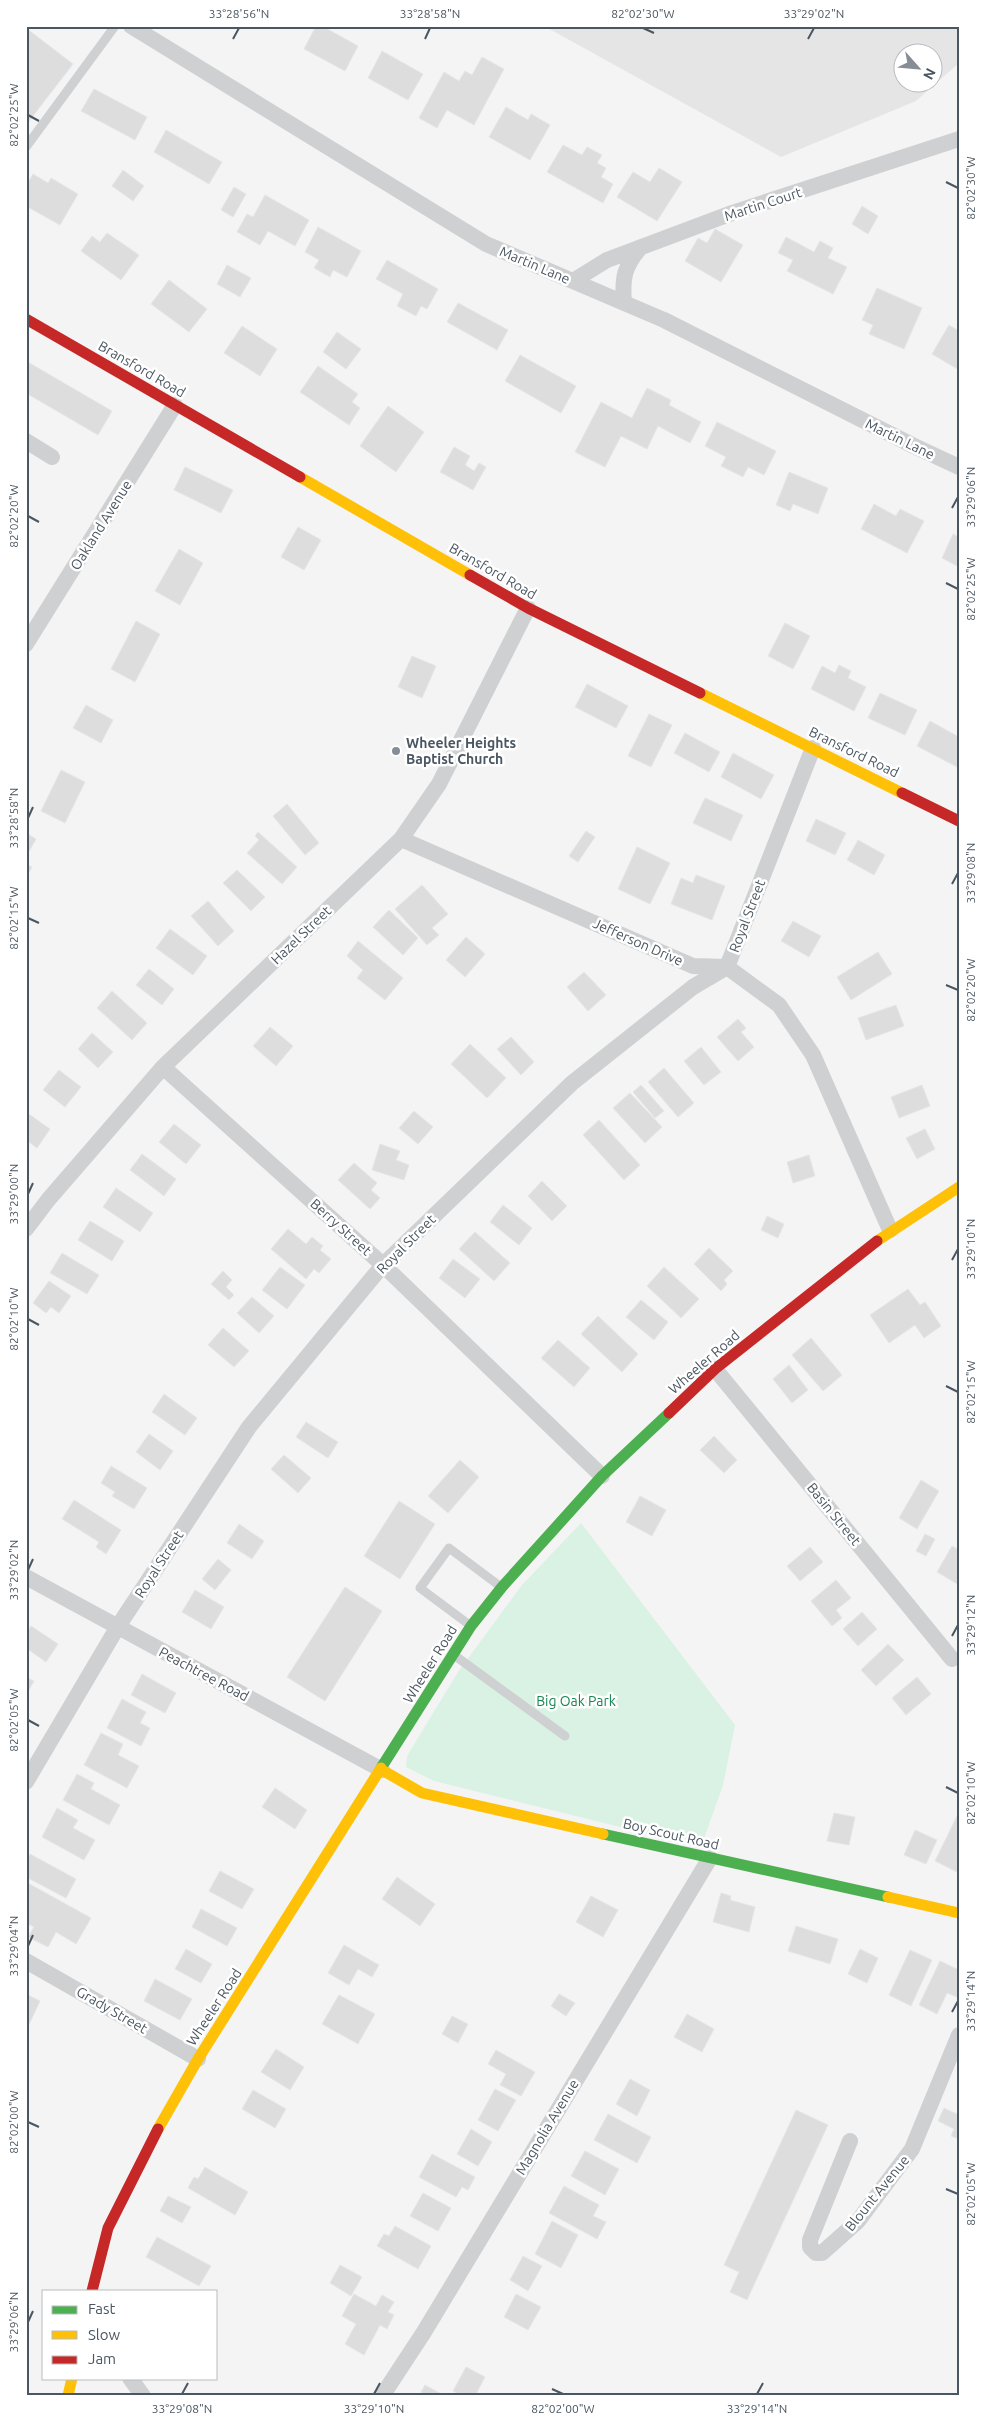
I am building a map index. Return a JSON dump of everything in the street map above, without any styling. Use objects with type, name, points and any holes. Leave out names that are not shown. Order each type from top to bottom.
[{"type":"street","name":"Martin Lane","points":[[133,27],[486,244],[664,320],[959,467]]},
{"type":"street","name":"Martin Court","points":[[573,281],[607,260],[641,247],[732,214],[959,139]]},
{"type":"street","points":[[624,303],[622,282],[627,268],[641,247]]},
{"type":"street","name":"Bransford Road","points":[[26,319],[528,608],[959,821]]},
{"type":"street","name":"Oakland Avenue","points":[[26,644],[175,406]]},
{"type":"street","points":[[26,441],[52,457]]},
{"type":"street","name":"Hazel Street","points":[[26,1229],[48,1200],[163,1067],[401,839],[439,784],[528,608]]},
{"type":"street","name":"Royal Street","points":[[26,1782],[117,1628],[249,1427],[383,1265],[572,1083],[693,987],[727,967],[813,748]]},
{"type":"street","name":"Jefferson Drive","points":[[401,839],[693,966],[727,967]]},
{"type":"street","points":[[727,967],[779,1005],[813,1055],[890,1230]]},
{"type":"street","name":"Berry Street","points":[[163,1067],[383,1265],[602,1476]]},
{"type":"street","name":"Wheeler Road","points":[[92,2290],[108,2228],[142,2158],[198,2059],[472,1626],[502,1587],[602,1476],[715,1369],[890,1230],[959,1187]]},
{"type":"street","name":"Basin Street","points":[[715,1369],[952,1659]]},
{"type":"street","name":"Peachtree Road","points":[[26,1577],[382,1770]]},
{"type":"street","name":"Boy Scout Road","points":[[382,1770],[422,1793],[959,1913]]},
{"type":"street","name":"Magnolia Avenue","points":[[382,2396],[424,2332],[710,1858]]},
{"type":"street","name":"Grady Street","points":[[26,1961],[198,2059]]},
{"type":"street","name":"Blount Avenue","points":[[850,2141],[812,2232],[810,2247],[816,2253],[822,2253],[858,2221],[912,2149],[959,2035]]},
{"type":"street","points":[[68,2396],[72,2380]]},
{"type":"street","points":[[131,2380],[143,2396]]},
{"type":"lane","points":[[26,147],[115,26]]},
{"type":"lane","points":[[472,1626],[420,1588],[449,1548],[502,1587]]},
{"type":"lane","points":[[454,1655],[565,1736]]},
{"type":"shaded area","points":[[544,26],[959,26],[959,63],[942,78],[942,42],[892,42],[892,92],[926,92],[916,101],[781,157]]},
{"type":"green space","name":"Big Oak Park","points":[[581,1523],[735,1725],[723,1785],[701,1847],[434,1781],[406,1767],[407,1756],[458,1672],[522,1585]]},
{"type":"building","points":[[316,26],[322,26],[358,46],[345,71],[304,49]]},
{"type":"building","points":[[26,28],[73,64],[26,125]]},
{"type":"building","points":[[382,51],[423,74],[408,100],[368,78]]},
{"type":"building","points":[[482,57],[504,69],[474,125],[447,110],[437,128],[419,118],[444,72],[459,81],[465,71],[472,75]]},
{"type":"building","points":[[94,89],[147,117],[135,140],[81,111]]},
{"type":"building","points":[[506,107],[528,120],[531,114],[550,125],[530,160],[489,137]]},
{"type":"building","points":[[166,130],[222,162],[209,184],[154,152]]},
{"type":"building","points":[[563,145],[582,155],[587,147],[602,155],[597,163],[606,168],[601,177],[613,184],[603,203],[547,172]]},
{"type":"building","points":[[659,168],[682,182],[657,221],[617,197],[633,172],[650,182]]},
{"type":"building","points":[[123,170],[144,186],[133,201],[112,186]]},
{"type":"building","points":[[33,174],[48,183],[51,178],[78,194],[60,225],[26,206],[26,186]]},
{"type":"building","points":[[234,187],[246,194],[233,217],[221,210]]},
{"type":"building","points":[[265,195],[309,220],[295,246],[268,231],[260,245],[237,232],[247,214],[253,217]]},
{"type":"building","points":[[862,206],[878,216],[868,234],[852,224]]},
{"type":"building","points":[[318,227],[361,251],[347,277],[333,270],[330,277],[314,268],[319,260],[305,252]]},
{"type":"building","points":[[715,229],[743,245],[721,282],[685,261],[698,238],[707,243]]},
{"type":"building","points":[[107,233],[139,255],[121,280],[81,251],[92,236],[100,242]]},
{"type":"building","points":[[786,237],[814,252],[820,241],[833,248],[828,258],[847,267],[833,294],[787,271],[793,260],[778,253]]},
{"type":"building","points":[[387,260],[438,289],[427,309],[421,306],[416,316],[397,306],[403,294],[376,279]]},
{"type":"building","points":[[227,265],[251,278],[240,297],[217,284]]},
{"type":"building","points":[[169,280],[207,309],[189,332],[151,304]]},
{"type":"building","points":[[877,288],[922,308],[904,349],[869,334],[873,325],[862,320]]},
{"type":"building","points":[[458,303],[508,330],[497,350],[447,322]]},
{"type":"building","points":[[949,325],[959,331],[959,370],[932,354]]},
{"type":"building","points":[[242,326],[277,349],[260,376],[224,353]]},
{"type":"building","points":[[337,332],[361,349],[346,369],[323,352]]},
{"type":"building","points":[[520,355],[576,386],[561,413],[505,381]]},
{"type":"building","points":[[26,361],[112,411],[98,435],[26,393]]},
{"type":"building","points":[[318,366],[358,394],[352,402],[360,408],[349,425],[300,392]]},
{"type":"building","points":[[647,388],[671,400],[669,405],[701,422],[690,443],[658,426],[647,449],[621,436],[605,467],[575,452],[601,402],[632,418]]},
{"type":"building","points":[[388,406],[424,432],[396,472],[360,446]]},
{"type":"building","points":[[717,422],[776,451],[764,475],[748,467],[743,477],[721,466],[726,457],[705,446]]},
{"type":"building","points":[[454,447],[470,456],[465,465],[474,471],[479,463],[486,467],[473,490],[440,472]]},
{"type":"building","points":[[185,467],[233,490],[221,513],[174,490]]},
{"type":"building","points":[[789,472],[828,488],[818,514],[793,504],[790,511],[776,505]]},
{"type":"building","points":[[874,504],[896,516],[900,509],[924,521],[907,553],[861,529]]},
{"type":"building","points":[[298,527],[321,540],[304,570],[281,557]]},
{"type":"building","points":[[953,534],[959,537],[959,567],[942,558]]},
{"type":"building","points":[[179,549],[203,563],[180,605],[155,591]]},
{"type":"building","points":[[136,621],[160,634],[135,682],[111,669]]},
{"type":"building","points":[[785,623],[810,636],[793,669],[768,656]]},
{"type":"building","points":[[412,656],[436,666],[422,698],[398,687]]},
{"type":"building","points":[[839,665],[851,671],[848,678],[866,687],[854,711],[811,689],[822,666],[835,673]]},
{"type":"building","points":[[587,684],[628,706],[616,728],[575,707]]},
{"type":"building","points":[[880,693],[917,710],[905,735],[868,718]]},
{"type":"building","points":[[86,705],[113,720],[101,743],[73,728]]},
{"type":"building","points":[[649,714],[672,725],[651,767],[628,756]]},
{"type":"building","points":[[930,721],[959,737],[959,764],[957,767],[917,746]]},
{"type":"building","points":[[685,733],[720,752],[709,772],[674,753]]},
{"type":"building","points":[[733,753],[774,775],[761,799],[721,777]]},
{"type":"building","points":[[61,770],[85,782],[65,823],[41,811]]},
{"type":"building","points":[[705,798],[743,815],[731,841],[693,823]]},
{"type":"building","points":[[287,804],[319,843],[305,855],[273,816]]},
{"type":"building","points":[[816,819],[846,833],[835,855],[806,841]]},
{"type":"building","points":[[586,831],[595,837],[578,862],[569,856]]},
{"type":"building","points":[[258,832],[297,867],[282,884],[247,853],[259,840],[255,836]]},
{"type":"building","points":[[26,833],[36,839],[26,857]]},
{"type":"building","points":[[858,840],[885,855],[874,875],[847,860]]},
{"type":"building","points":[[637,847],[670,863],[650,904],[618,889]]},
{"type":"building","points":[[26,864],[32,867],[26,878]]},
{"type":"building","points":[[237,870],[265,897],[251,911],[223,883]]},
{"type":"building","points":[[696,875],[725,886],[712,920],[671,904],[681,878],[693,883]]},
{"type":"building","points":[[422,885],[448,914],[432,928],[439,935],[427,945],[395,909]]},
{"type":"building","points":[[208,901],[234,931],[218,946],[191,916]]},
{"type":"building","points":[[389,910],[418,938],[403,955],[373,927]]},
{"type":"building","points":[[793,921],[821,936],[809,957],[781,941]]},
{"type":"building","points":[[170,929],[207,956],[193,975],[156,948]]},
{"type":"building","points":[[466,937],[485,954],[465,977],[446,960]]},
{"type":"building","points":[[358,941],[403,978],[385,1000],[357,978],[363,970],[347,956]]},
{"type":"building","points":[[878,952],[892,974],[851,1000],[837,977]]},
{"type":"building","points":[[149,969],[174,989],[162,1005],[136,985]]},
{"type":"building","points":[[584,972],[606,995],[588,1011],[567,987]]},
{"type":"building","points":[[112,991],[147,1023],[132,1040],[97,1008]]},
{"type":"building","points":[[896,1005],[904,1026],[866,1040],[858,1018]]},
{"type":"building","points":[[738,1019],[746,1028],[741,1032],[754,1047],[738,1061],[717,1037]]},
{"type":"building","points":[[270,1027],[293,1046],[276,1066],[253,1046]]},
{"type":"building","points":[[92,1033],[113,1052],[98,1068],[78,1049]]},
{"type":"building","points":[[511,1037],[534,1062],[521,1075],[497,1049]]},
{"type":"building","points":[[470,1044],[506,1078],[487,1098],[451,1064]]},
{"type":"building","points":[[701,1047],[721,1072],[704,1085],[684,1061]]},
{"type":"building","points":[[664,1068],[694,1103],[678,1117],[648,1082]]},
{"type":"building","points":[[59,1070],[81,1087],[65,1107],[43,1090]]},
{"type":"building","points":[[641,1085],[664,1111],[655,1118],[633,1092]]},
{"type":"building","points":[[922,1085],[930,1106],[899,1118],[891,1097]]},
{"type":"building","points":[[630,1093],[662,1127],[645,1143],[613,1108]]},
{"type":"building","points":[[414,1111],[433,1127],[418,1144],[399,1128]]},
{"type":"building","points":[[26,1112],[50,1129],[37,1148],[26,1140]]},
{"type":"building","points":[[599,1120],[640,1165],[624,1180],[583,1135]]},
{"type":"building","points":[[174,1124],[201,1145],[186,1164],[159,1142]]},
{"type":"building","points":[[925,1129],[935,1149],[917,1159],[906,1138]]},
{"type":"building","points":[[380,1144],[400,1151],[396,1160],[409,1165],[404,1180],[372,1170]]},
{"type":"building","points":[[142,1154],[176,1179],[164,1196],[130,1170]]},
{"type":"building","points":[[809,1155],[815,1176],[793,1183],[787,1162]]},
{"type":"building","points":[[354,1163],[377,1183],[371,1190],[380,1198],[370,1209],[338,1180]]},
{"type":"building","points":[[542,1181],[567,1206],[552,1221],[528,1196]]},
{"type":"building","points":[[116,1188],[153,1213],[140,1232],[103,1207]]},
{"type":"building","points":[[503,1205],[532,1228],[519,1245],[490,1222]]},
{"type":"building","points":[[767,1216],[784,1224],[778,1238],[761,1230]]},
{"type":"building","points":[[90,1221],[124,1241],[112,1261],[78,1240]]},
{"type":"building","points":[[288,1229],[306,1244],[312,1237],[323,1246],[320,1250],[331,1259],[319,1273],[314,1269],[306,1279],[271,1249]]},
{"type":"building","points":[[475,1232],[510,1263],[494,1281],[459,1249]]},
{"type":"building","points":[[709,1248],[733,1271],[724,1280],[727,1284],[721,1291],[694,1264]]},
{"type":"building","points":[[62,1253],[99,1275],[87,1294],[50,1273]]},
{"type":"building","points":[[453,1259],[480,1279],[465,1298],[439,1278]]},
{"type":"building","points":[[280,1267],[305,1285],[287,1309],[262,1290]]},
{"type":"building","points":[[664,1267],[699,1299],[681,1318],[647,1286]]},
{"type":"building","points":[[223,1271],[232,1280],[226,1287],[234,1295],[229,1300],[211,1284]]},
{"type":"building","points":[[49,1281],[71,1296],[59,1313],[51,1307],[46,1313],[33,1303]]},
{"type":"building","points":[[908,1289],[920,1305],[925,1302],[941,1326],[924,1338],[915,1325],[889,1343],[870,1315]]},
{"type":"building","points":[[252,1297],[274,1316],[259,1333],[237,1313]]},
{"type":"building","points":[[641,1300],[668,1322],[654,1340],[626,1317]]},
{"type":"building","points":[[598,1316],[638,1354],[622,1372],[581,1334]]},
{"type":"building","points":[[223,1328],[249,1351],[234,1367],[208,1345]]},
{"type":"building","points":[[811,1338],[842,1375],[823,1391],[792,1355]]},
{"type":"building","points":[[558,1340],[590,1368],[574,1387],[541,1358]]},
{"type":"building","points":[[789,1365],[808,1390],[792,1403],[773,1379]]},
{"type":"building","points":[[164,1394],[197,1418],[185,1435],[152,1412]]},
{"type":"building","points":[[306,1422],[338,1442],[328,1458],[296,1437]]},
{"type":"building","points":[[149,1434],[173,1451],[160,1470],[136,1452]]},
{"type":"building","points":[[714,1436],[737,1460],[724,1473],[700,1450]]},
{"type":"building","points":[[284,1455],[311,1478],[298,1493],[271,1469]]},
{"type":"building","points":[[460,1460],[479,1477],[448,1513],[428,1496]]},
{"type":"building","points":[[111,1466],[147,1488],[134,1509],[112,1496],[115,1492],[101,1483]]},
{"type":"building","points":[[921,1480],[939,1491],[917,1529],[899,1518]]},
{"type":"building","points":[[640,1496],[666,1510],[652,1536],[626,1522]]},
{"type":"building","points":[[74,1500],[121,1530],[106,1554],[96,1547],[99,1542],[62,1519]]},
{"type":"building","points":[[399,1501],[435,1524],[400,1579],[364,1556]]},
{"type":"building","points":[[239,1524],[264,1541],[252,1559],[227,1543]]},
{"type":"building","points":[[925,1534],[935,1539],[926,1556],[916,1551]]},
{"type":"building","points":[[952,1546],[959,1550],[959,1585],[937,1572]]},
{"type":"building","points":[[810,1547],[823,1562],[800,1581],[787,1566]]},
{"type":"building","points":[[218,1559],[231,1570],[215,1590],[202,1579]]},
{"type":"building","points":[[836,1580],[851,1598],[836,1610],[842,1618],[832,1626],[811,1601]]},
{"type":"building","points":[[345,1587],[382,1611],[325,1701],[287,1677]]},
{"type":"building","points":[[195,1590],[224,1607],[211,1629],[182,1612]]},
{"type":"building","points":[[862,1612],[877,1629],[858,1646],[843,1629]]},
{"type":"building","points":[[31,1626],[58,1644],[46,1662],[26,1648],[26,1633]]},
{"type":"building","points":[[888,1644],[904,1660],[876,1686],[861,1670]]},
{"type":"building","points":[[142,1674],[176,1693],[165,1713],[131,1695]]},
{"type":"building","points":[[26,1677],[34,1681],[26,1695]]},
{"type":"building","points":[[917,1677],[931,1694],[906,1715],[892,1698]]},
{"type":"building","points":[[122,1699],[146,1712],[140,1723],[150,1728],[141,1746],[107,1728]]},
{"type":"building","points":[[101,1733],[123,1744],[118,1755],[139,1766],[127,1788],[84,1765]]},
{"type":"building","points":[[77,1774],[94,1783],[91,1789],[120,1805],[109,1825],[63,1800]]},
{"type":"building","points":[[275,1788],[307,1810],[295,1829],[262,1807]]},
{"type":"building","points":[[57,1808],[78,1820],[73,1828],[95,1840],[84,1860],[42,1837]]},
{"type":"building","points":[[959,1812],[959,1873],[935,1861]]},
{"type":"building","points":[[834,1813],[855,1817],[849,1845],[827,1841]]},
{"type":"building","points":[[915,1830],[937,1840],[926,1864],[904,1855]]},
{"type":"building","points":[[30,1854],[76,1879],[66,1898],[26,1877],[26,1861]]},
{"type":"building","points":[[220,1871],[254,1889],[242,1909],[209,1891]]},
{"type":"building","points":[[397,1877],[435,1904],[420,1926],[382,1899]]},
{"type":"building","points":[[26,1882],[91,1918],[76,1944],[56,1932],[48,1947],[28,1937],[34,1927],[26,1923]]},
{"type":"building","points":[[721,1893],[731,1896],[730,1900],[755,1907],[749,1932],[713,1922]]},
{"type":"building","points":[[591,1896],[618,1910],[603,1937],[576,1922]]},
{"type":"building","points":[[201,1909],[237,1928],[227,1946],[192,1927]]},
{"type":"building","points":[[796,1926],[838,1939],[830,1964],[788,1951]]},
{"type":"building","points":[[344,1945],[379,1965],[372,1977],[358,1969],[349,1985],[328,1973]]},
{"type":"building","points":[[186,1949],[212,1964],[201,1983],[175,1969]]},
{"type":"building","points":[[860,1949],[878,1958],[867,1983],[848,1974]]},
{"type":"building","points":[[910,1950],[932,1960],[911,2006],[889,1995]]},
{"type":"building","points":[[940,1961],[959,1970],[959,1998],[947,1993],[937,2014],[919,2005]]},
{"type":"building","points":[[155,1979],[192,1999],[180,2020],[144,2001]]},
{"type":"building","points":[[26,1994],[40,2001],[26,2031]]},
{"type":"building","points":[[559,1994],[575,2003],[566,2016],[551,2006]]},
{"type":"building","points":[[339,1995],[375,2014],[358,2044],[322,2024]]},
{"type":"building","points":[[687,2014],[714,2029],[702,2052],[674,2037]]},
{"type":"building","points":[[452,2016],[468,2024],[458,2043],[442,2034]]},
{"type":"building","points":[[276,2049],[304,2067],[290,2090],[261,2072]]},
{"type":"building","points":[[496,2050],[535,2072],[521,2096],[500,2085],[506,2074],[488,2064]]},
{"type":"building","points":[[630,2079],[650,2090],[637,2116],[616,2104]]},
{"type":"building","points":[[495,2089],[516,2100],[498,2131],[478,2120]]},
{"type":"building","points":[[253,2090],[286,2109],[275,2128],[242,2109]]},
{"type":"building","points":[[944,2108],[959,2115],[959,2139],[951,2136],[954,2129],[938,2121]]},
{"type":"building","points":[[796,2110],[828,2125],[747,2300],[730,2292],[739,2272],[724,2265]]},
{"type":"building","points":[[608,2114],[651,2137],[637,2163],[594,2140]]},
{"type":"building","points":[[471,2129],[492,2142],[478,2166],[457,2154]]},
{"type":"building","points":[[585,2151],[619,2169],[605,2195],[571,2176]]},
{"type":"building","points":[[432,2154],[475,2177],[468,2190],[462,2187],[456,2197],[419,2177]]},
{"type":"building","points":[[205,2167],[248,2192],[235,2215],[188,2188],[194,2177],[198,2179]]},
{"type":"building","points":[[564,2186],[599,2205],[593,2216],[606,2222],[597,2239],[549,2213]]},
{"type":"building","points":[[423,2193],[451,2208],[438,2231],[410,2216]]},
{"type":"building","points":[[168,2196],[191,2207],[182,2223],[160,2211]]},
{"type":"building","points":[[552,2221],[578,2235],[561,2268],[535,2254]]},
{"type":"building","points":[[395,2226],[431,2246],[418,2269],[377,2246],[384,2234],[389,2236]]},
{"type":"building","points":[[157,2237],[211,2266],[199,2286],[146,2257]]},
{"type":"building","points":[[523,2256],[542,2266],[528,2291],[510,2280]]},
{"type":"building","points":[[340,2265],[362,2277],[351,2296],[330,2283]]},
{"type":"building","points":[[354,2294],[376,2306],[382,2295],[394,2302],[388,2312],[394,2315],[387,2329],[380,2325],[364,2355],[345,2344],[356,2324],[342,2316]]},
{"type":"building","points":[[516,2294],[541,2307],[528,2330],[504,2317]]},
{"type":"building","points":[[466,2367],[485,2377],[475,2396],[462,2396],[453,2391]]},
{"type":"building","points":[[425,2385],[445,2396],[428,2396],[421,2392]]},
{"type":"traffic: fast","points":[[381,1768],[471,1626],[502,1587],[602,1476],[669,1413]]},
{"type":"traffic: fast","points":[[603,1834],[888,1897]]},
{"type":"traffic: slow","points":[[300,477],[470,575]]},
{"type":"traffic: slow","points":[[700,693],[902,793]]},
{"type":"traffic: slow","points":[[877,1241],[959,1187]]},
{"type":"traffic: slow","points":[[158,2129],[198,2059],[381,1768]]},
{"type":"traffic: slow","points":[[382,1770],[422,1793],[603,1834]]},
{"type":"traffic: slow","points":[[888,1897],[959,1913]]},
{"type":"traffic: slow","points":[[68,2396],[72,2380]]},
{"type":"traffic: jam","points":[[26,319],[300,477]]},
{"type":"traffic: jam","points":[[470,575],[528,608],[700,693]]},
{"type":"traffic: jam","points":[[902,793],[959,821]]},
{"type":"traffic: jam","points":[[669,1413],[715,1369],[877,1241]]},
{"type":"traffic: jam","points":[[92,2290],[108,2228],[158,2129]]},
{"type":"place","name":"Wheeler Heights Baptist Church","points":[[396,751]]}]
